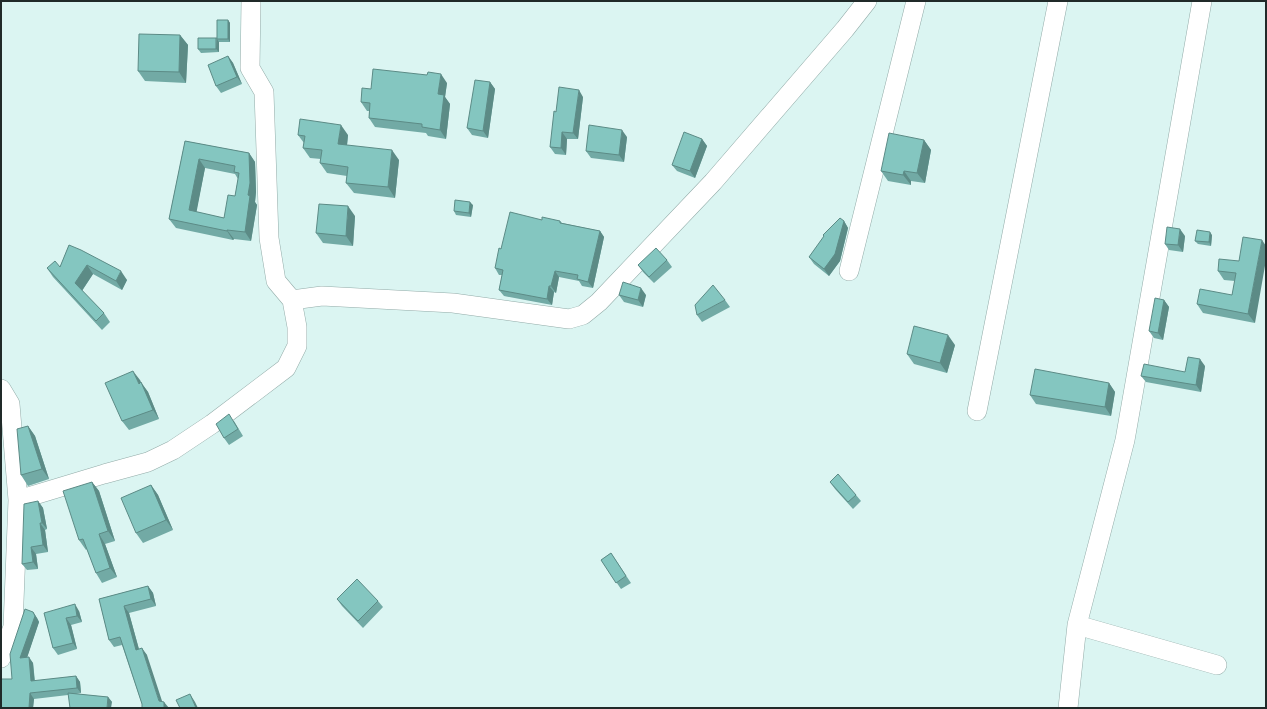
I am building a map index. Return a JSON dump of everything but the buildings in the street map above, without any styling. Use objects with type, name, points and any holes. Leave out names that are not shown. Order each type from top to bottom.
[{"type":"street","points":[[18,500],[148,462],[173,450],[212,424],[286,368],[297,346],[297,327],[292,300],[276,281],[269,238],[264,92],[250,68],[251,1]]},
{"type":"street","points":[[292,300],[322,296],[454,303],[569,320],[583,315],[599,302],[714,182],[845,29],[867,1]]},
{"type":"street","points":[[849,271],[916,1]]},
{"type":"street","points":[[977,411],[1058,1]]},
{"type":"street","points":[[1068,708],[1077,625],[1125,440],[1202,1]]},
{"type":"street","points":[[1,389],[10,404],[18,500],[13,627],[1,658]]},
{"type":"street","points":[[1077,625],[1217,665]]}]
